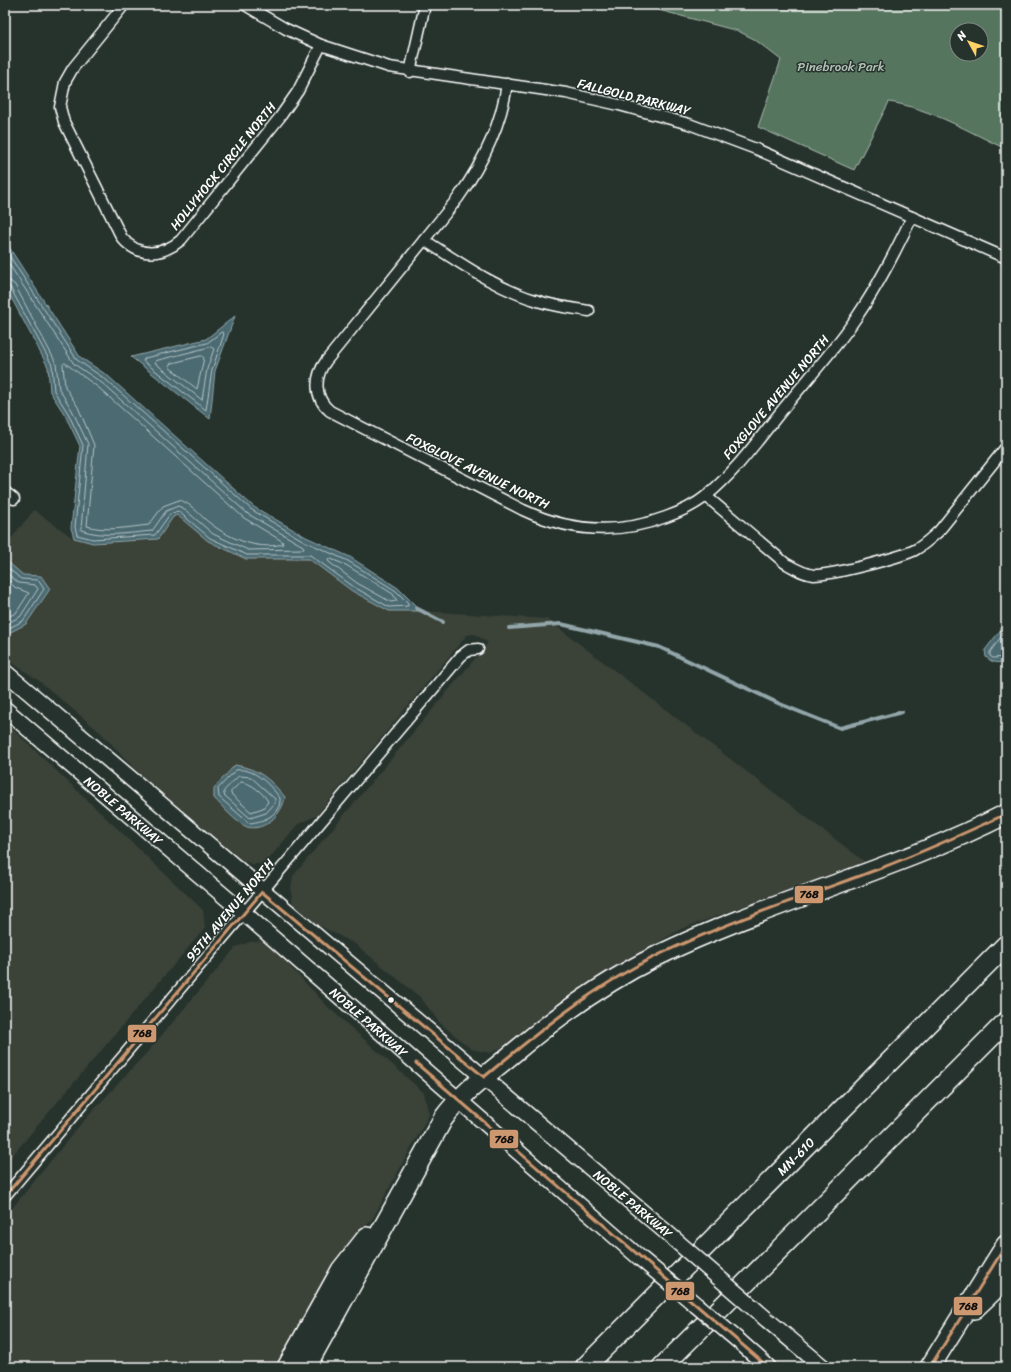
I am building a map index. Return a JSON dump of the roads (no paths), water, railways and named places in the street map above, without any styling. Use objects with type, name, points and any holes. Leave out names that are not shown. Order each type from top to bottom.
[{"type":"highway","points":[[306,1367],[443,1118],[457,1100],[530,1039],[582,1000],[619,976],[656,956],[716,930],[937,845],[1006,814]]},
{"type":"highway","name":"MN-610","points":[[584,1367],[1006,945]]},
{"type":"highway","points":[[662,1367],[1006,1022]]},
{"type":"highway","points":[[287,1367],[341,1270],[376,1227],[393,1210]]},
{"type":"highway","points":[[930,1367],[1006,1245]]},
{"type":"highway","points":[[957,1324],[992,1292],[1006,1276]]},
{"type":"main road","name":"NOBLE PARKWAY","points":[[5,672],[262,892],[484,1077],[823,1367]]},
{"type":"main road","name":"NOBLE PARKWAY","points":[[5,709],[244,913],[457,1100],[768,1367]]},
{"type":"street","name":"HOLLYHOCK CIRCLE NORTH","points":[[124,5],[73,68],[64,82],[60,107],[64,122],[122,238],[136,250],[145,253],[164,251],[172,247],[180,240],[280,117],[298,91],[321,45]]},
{"type":"street","name":"FALLGOLD PARKWAY","points":[[245,5],[286,29],[321,45],[360,59],[410,72],[507,84],[612,103],[689,124],[743,144],[1006,258]]},
{"type":"street","points":[[410,72],[424,5]]},
{"type":"street","name":"FOXGLOVE AVENUE NORTH","points":[[507,84],[505,97],[493,136],[480,166],[458,198],[320,368],[317,378],[318,390],[320,399],[330,412],[532,514],[554,522],[601,529],[632,527],[673,514],[706,496],[734,467],[857,318],[880,280],[912,217]]},
{"type":"street","points":[[424,240],[476,272],[520,295],[536,301],[589,311]]},
{"type":"street","points":[[706,496],[786,563],[798,571],[812,575],[828,574],[900,555],[915,550],[927,542],[939,531],[1006,447]]},
{"type":"street","points":[[5,492],[14,499]]},
{"type":"street","name":"95TH AVENUE NORTH","points":[[5,1196],[462,656],[469,650],[478,649]]},
{"type":"water","points":[[5,241],[80,357],[108,376],[254,507],[306,537],[350,557],[398,588],[421,611],[389,611],[352,591],[309,559],[246,559],[208,541],[177,515],[173,517],[158,539],[93,543],[74,538],[71,528],[80,446],[65,415],[50,392],[48,367],[5,286]]},
{"type":"water","points":[[235,316],[215,371],[210,419],[131,357],[206,339]]},
{"type":"water","points":[[8,562],[23,575],[41,576],[50,589],[26,624],[7,634],[5,632],[5,565]]},
{"type":"water","points":[[1006,623],[1006,661],[998,663],[993,662],[986,657],[985,650]]},
{"type":"water","points":[[235,765],[257,772],[269,780],[285,797],[284,803],[277,815],[272,820],[260,827],[254,828],[243,825],[214,798],[214,788]]},
{"type":"waterway","points":[[416,608],[443,622]]},
{"type":"waterway","points":[[509,628],[561,624],[659,647],[780,704],[840,728],[902,712]]},
{"type":"park label","name":"Pinebrook Park","points":[[841,66]]}]
